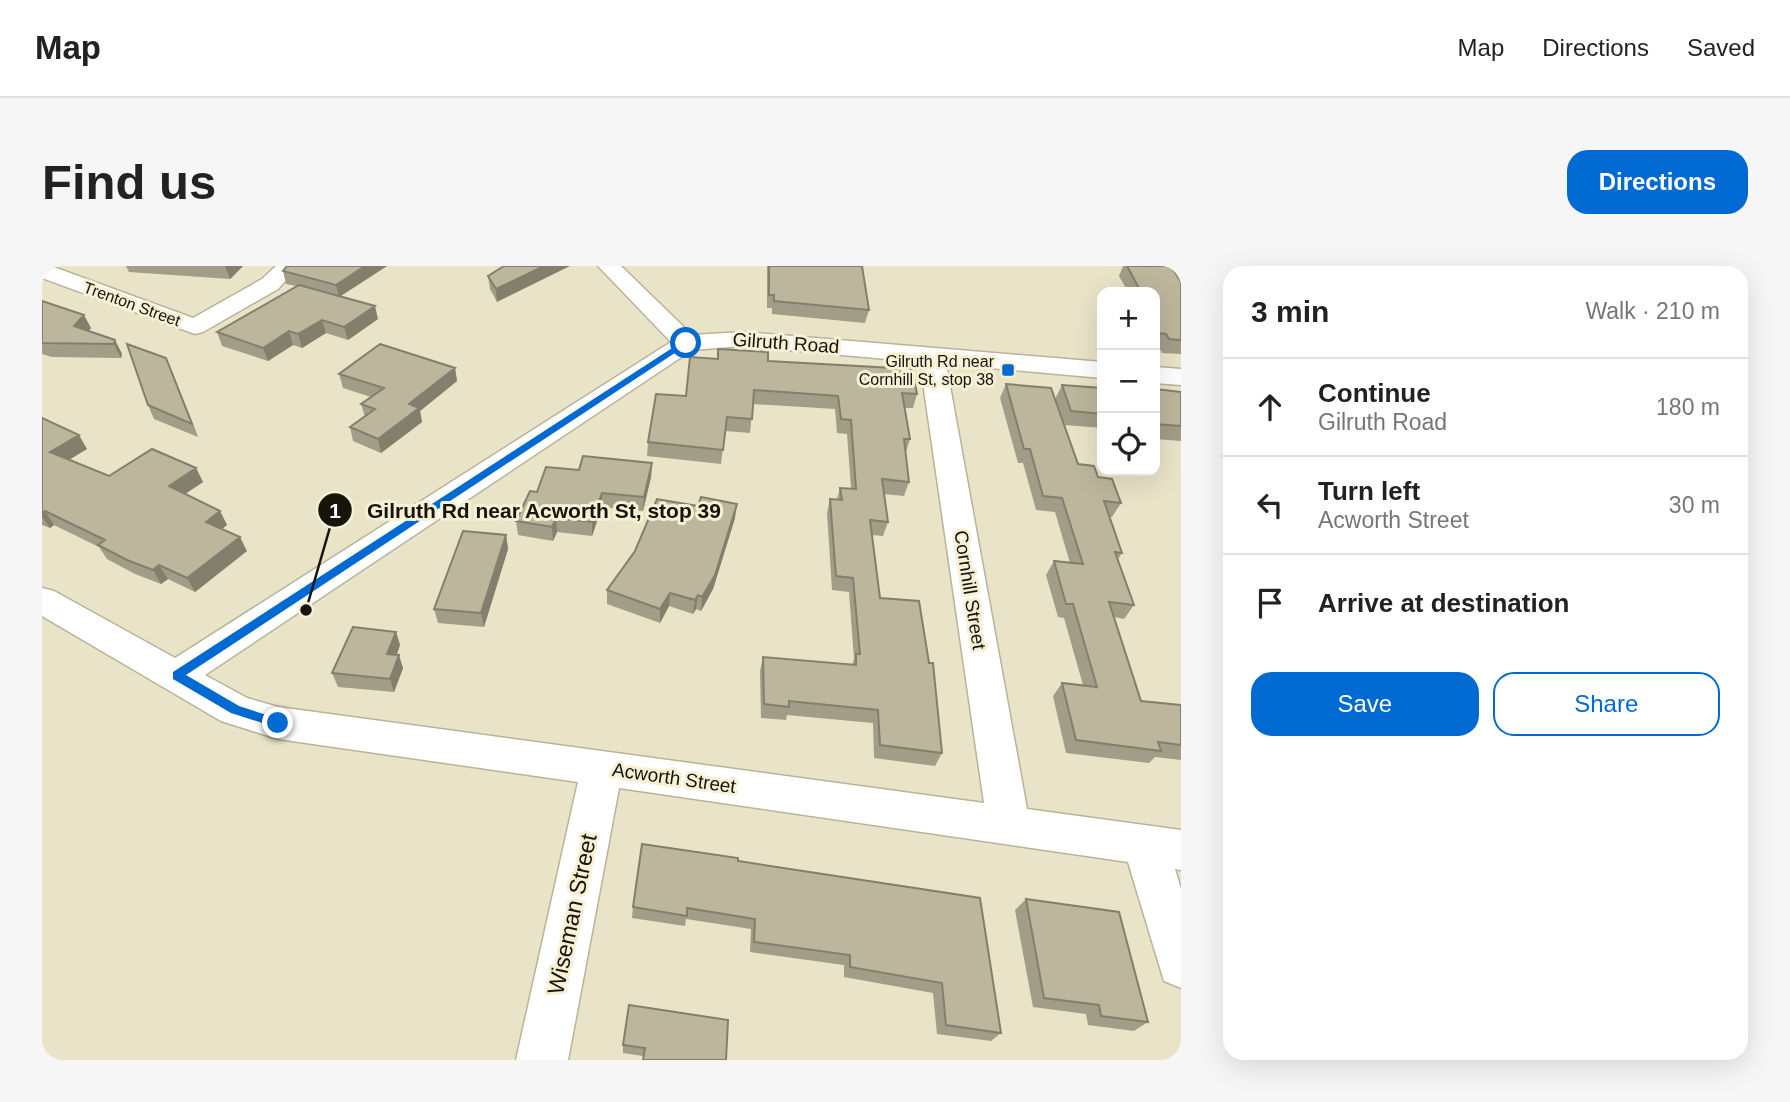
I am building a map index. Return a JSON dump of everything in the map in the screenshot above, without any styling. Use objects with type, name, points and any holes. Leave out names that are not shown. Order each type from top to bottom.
[{"type":"street","name":"Trenton Street","points":[[42,270],[195,327],[270,284],[288,266]]},
{"type":"street","points":[[609,266],[686,343]]},
{"type":"street","name":"Gilruth Road","points":[[177,676],[686,343],[729,339],[1097,370]]},
{"type":"street","name":"Cornhill Street","points":[[932,355],[1009,826]]},
{"type":"street","points":[[1160,375],[1181,377]]},
{"type":"street","points":[[42,600],[177,676]]},
{"type":"street","name":"Acworth Street","points":[[177,676],[235,710],[278,723],[1163,847]]},
{"type":"street","name":"Wiseman Street","points":[[542,1060],[602,768]]},
{"type":"street","points":[[1163,847],[1181,964]]},
{"type":"building","points":[[287,266],[365,266],[336,285],[283,271]]},
{"type":"building","points":[[504,266],[544,266],[496,289],[488,276]]},
{"type":"building","points":[[769,266],[862,266],[869,310],[774,301],[774,295],[769,295]]},
{"type":"building","points":[[1127,266],[1171,266],[1181,282],[1181,340],[1169,339],[1166,334],[1160,333],[1160,287],[1138,287]]},
{"type":"building","points":[[299,285],[375,306],[344,327],[322,320],[298,334],[289,331],[263,348],[217,332]]},
{"type":"building","points":[[42,301],[84,315],[74,326],[115,340],[114,344],[42,343]]},
{"type":"building","points":[[127,344],[166,358],[192,424],[148,405]]},
{"type":"building","points":[[380,344],[455,368],[409,404],[419,408],[378,439],[350,427],[375,409],[361,404],[384,388],[339,374]]},
{"type":"building","points":[[718,349],[768,352],[768,361],[912,369],[917,394],[902,393],[910,439],[904,439],[909,482],[882,479],[888,522],[870,520],[880,598],[919,601],[929,663],[933,663],[942,753],[880,745],[878,710],[789,701],[789,707],[764,704],[763,657],[856,665],[856,654],[860,654],[853,578],[836,576],[830,499],[842,500],[840,488],[856,489],[851,420],[841,419],[838,396],[754,390],[752,419],[727,417],[723,450],[648,442],[656,394],[686,396],[690,357],[718,359]]},
{"type":"building","points":[[1006,384],[1051,388],[1078,464],[1094,466],[1098,477],[1112,479],[1121,503],[1104,501],[1122,553],[1115,552],[1134,605],[1109,602],[1141,701],[1181,705],[1181,745],[1158,742],[1161,751],[1076,740],[1062,683],[1097,687],[1073,604],[1066,604],[1054,561],[1083,564],[1062,498],[1043,496],[1030,449],[1024,449]]},
{"type":"building","points":[[1062,385],[1097,388],[1097,414],[1071,411]]},
{"type":"building","points":[[1160,390],[1181,392],[1181,426],[1160,424]]},
{"type":"building","points":[[42,418],[79,435],[50,452],[109,476],[152,449],[196,468],[169,486],[220,511],[206,522],[240,537],[187,578],[159,565],[153,570],[127,560],[98,545],[105,540],[45,511],[42,513]]},
{"type":"building","points":[[583,456],[652,463],[644,497],[602,493],[592,522],[556,518],[552,527],[516,521],[530,491],[537,492],[546,467],[579,470]]},
{"type":"building","points":[[701,497],[737,504],[715,575],[702,597],[698,595],[695,600],[670,593],[660,609],[607,590],[635,551],[657,499],[698,506]]},
{"type":"building","points":[[463,531],[506,535],[481,613],[434,609]]},
{"type":"building","points":[[353,627],[396,632],[387,654],[399,655],[390,679],[332,673]]},
{"type":"building","points":[[642,844],[980,898],[1001,1033],[946,1025],[942,983],[850,967],[850,955],[754,942],[755,919],[687,908],[687,916],[633,907]]},
{"type":"building","points":[[1026,899],[1119,912],[1148,1022],[1101,1016],[1099,1005],[1044,998]]},
{"type":"building","points":[[629,1005],[728,1020],[726,1060],[643,1060],[645,1048],[623,1045]]},
{"type":"place","name":"Gilruth Rd near Cornhill St, stop 38","points":[[1008,370]]},
{"type":"place","name":"Gilruth Rd near Acworth St, stop 39","points":[[306,610]]},
{"type":"route","points":[[278,723],[235,710],[177,676],[686,343]]}]
